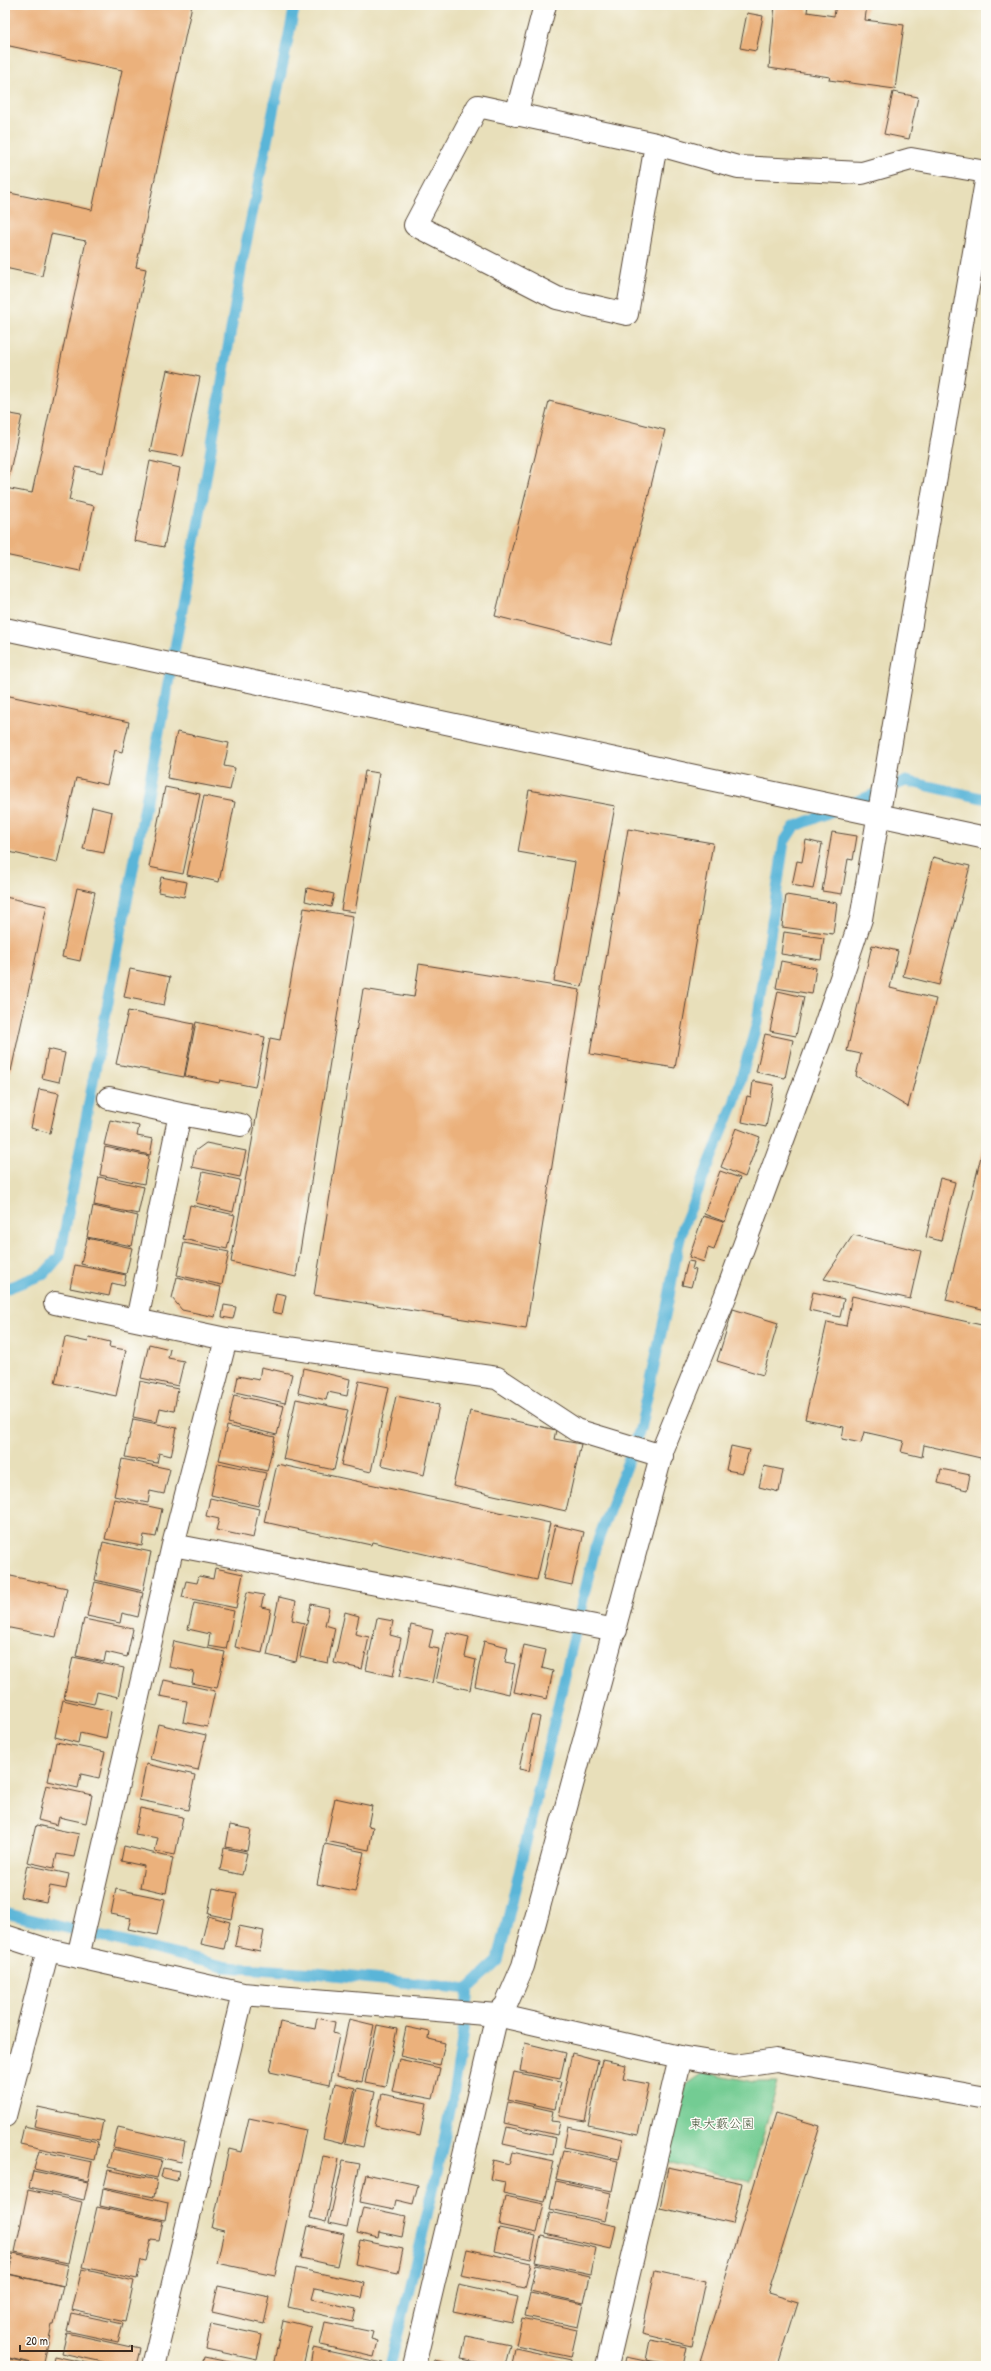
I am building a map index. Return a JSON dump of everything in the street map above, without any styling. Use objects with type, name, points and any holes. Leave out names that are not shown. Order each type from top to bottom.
[{"type":"street","points":[[516,116],[545,5]]},
{"type":"street","points":[[656,144],[627,314],[556,298],[415,225],[478,106],[516,116],[656,144],[738,167],[862,173],[911,159],[986,172]]},
{"type":"street","points":[[414,2366],[498,2015],[506,2005],[523,1966],[616,1630],[662,1456],[725,1298],[821,1037],[861,919],[880,814],[986,180]]},
{"type":"street","points":[[5,629],[880,814],[986,838]]},
{"type":"street","points":[[109,1098],[180,1114],[241,1125]]},
{"type":"street","points":[[137,1320],[180,1114]]},
{"type":"street","points":[[55,1303],[226,1339],[497,1378],[576,1430],[662,1456]]},
{"type":"street","points":[[78,1957],[173,1545],[226,1339]]},
{"type":"street","points":[[173,1545],[616,1630]]},
{"type":"street","points":[[5,1936],[48,1950],[243,1994],[498,2015],[680,2057],[735,2066],[776,2060],[986,2098]]},
{"type":"street","points":[[5,2116],[48,1950]]},
{"type":"street","points":[[153,2366],[243,1994]]},
{"type":"street","points":[[607,2366],[680,2057]]},
{"type":"green space","name":"東大藪公園","points":[[705,2072],[753,2082],[778,2082],[750,2182],[667,2161],[686,2085]]},
{"type":"building","points":[[5,5],[119,5],[135,8],[136,5],[192,5],[136,267],[146,269],[103,473],[76,467],[69,500],[94,506],[80,571],[5,555],[5,488],[32,493],[86,241],[51,234],[42,276],[5,268],[5,192],[92,210],[122,70],[5,45]]},
{"type":"building","points":[[775,5],[808,5],[807,12],[834,16],[836,5],[867,5],[865,20],[904,25],[895,89],[829,80],[830,77],[769,68]]},
{"type":"building","points":[[747,13],[763,16],[756,51],[740,48]]},
{"type":"building","points":[[893,92],[918,97],[909,139],[884,134]]},
{"type":"building","points":[[167,370],[200,377],[183,457],[150,451]]},
{"type":"building","points":[[549,401],[665,430],[611,645],[495,616]]},
{"type":"building","points":[[5,413],[22,416],[8,480],[5,479]]},
{"type":"building","points":[[150,461],[180,468],[164,547],[134,541]]},
{"type":"building","points":[[5,695],[129,722],[122,752],[115,750],[107,785],[76,778],[57,863],[5,851]]},
{"type":"building","points":[[177,732],[229,743],[224,766],[235,768],[230,790],[167,778]]},
{"type":"building","points":[[365,771],[379,773],[355,912],[341,910]]},
{"type":"building","points":[[165,787],[200,794],[183,874],[149,867]]},
{"type":"building","points":[[529,790],[615,806],[582,987],[554,981],[575,862],[518,852]]},
{"type":"building","points":[[204,796],[235,802],[219,882],[187,875]]},
{"type":"building","points":[[92,807],[112,812],[104,853],[83,849]]},
{"type":"building","points":[[628,829],[713,843],[675,1068],[590,1054]]},
{"type":"building","points":[[832,832],[857,836],[853,860],[848,859],[842,894],[822,891]]},
{"type":"building","points":[[806,840],[822,844],[813,889],[792,885],[797,861],[802,862]]},
{"type":"building","points":[[933,857],[970,866],[939,985],[903,976]]},
{"type":"building","points":[[161,877],[187,882],[184,897],[158,892]]},
{"type":"building","points":[[77,888],[95,892],[80,961],[62,957]]},
{"type":"building","points":[[307,888],[334,894],[331,907],[305,901]]},
{"type":"building","points":[[786,895],[837,903],[833,934],[782,927]]},
{"type":"building","points":[[5,897],[47,906],[11,1071],[5,1070]]},
{"type":"building","points":[[304,908],[353,916],[296,1277],[231,1262],[270,1038],[280,1040]]},
{"type":"building","points":[[784,932],[824,938],[821,960],[781,954]]},
{"type":"building","points":[[872,945],[898,951],[890,988],[936,999],[908,1107],[856,1076],[861,1054],[847,1051]]},
{"type":"building","points":[[781,961],[816,968],[812,994],[776,988]]},
{"type":"building","points":[[419,964],[580,990],[526,1329],[314,1295],[363,989],[414,997]]},
{"type":"building","points":[[130,969],[170,977],[164,1005],[124,997]]},
{"type":"building","points":[[778,991],[804,997],[796,1036],[770,1031]]},
{"type":"building","points":[[128,1011],[194,1024],[184,1077],[116,1064]]},
{"type":"building","points":[[196,1022],[265,1037],[255,1087],[220,1080],[219,1083],[185,1076]]},
{"type":"building","points":[[765,1034],[793,1040],[785,1078],[756,1072]]},
{"type":"building","points":[[48,1049],[65,1053],[59,1082],[42,1078]]},
{"type":"building","points":[[753,1081],[774,1085],[766,1127],[742,1122],[747,1096],[751,1097]]},
{"type":"building","points":[[39,1089],[59,1093],[50,1133],[31,1128]]},
{"type":"building","points":[[110,1120],[139,1126],[137,1136],[153,1139],[150,1155],[104,1145]]},
{"type":"building","points":[[736,1128],[760,1137],[745,1177],[721,1167]]},
{"type":"building","points":[[986,1140],[986,1310],[946,1300]]},
{"type":"building","points":[[206,1143],[246,1151],[240,1177],[192,1167],[195,1151]]},
{"type":"building","points":[[105,1147],[149,1156],[144,1184],[100,1175]]},
{"type":"building","points":[[720,1171],[740,1178],[725,1222],[704,1214]]},
{"type":"building","points":[[203,1172],[240,1180],[233,1212],[196,1203]]},
{"type":"building","points":[[99,1177],[144,1187],[138,1214],[94,1205]]},
{"type":"building","points":[[940,1178],[955,1182],[941,1241],[926,1237]]},
{"type":"building","points":[[190,1205],[235,1215],[227,1249],[183,1239]]},
{"type":"building","points":[[93,1206],[138,1216],[132,1246],[87,1237]]},
{"type":"building","points":[[703,1216],[723,1222],[714,1250],[708,1248],[704,1262],[689,1257]]},
{"type":"building","points":[[853,1235],[921,1251],[910,1299],[824,1279]]},
{"type":"building","points":[[87,1238],[132,1248],[126,1274],[81,1264]]},
{"type":"building","points":[[184,1243],[229,1252],[222,1285],[177,1275]]},
{"type":"building","points":[[688,1261],[694,1262],[692,1269],[696,1270],[691,1287],[682,1285]]},
{"type":"building","points":[[75,1265],[126,1275],[124,1286],[112,1283],[109,1296],[70,1288]]},
{"type":"building","points":[[177,1277],[221,1287],[215,1317],[182,1310],[172,1298]]},
{"type":"building","points":[[813,1292],[844,1299],[840,1317],[809,1310]]},
{"type":"building","points":[[276,1293],[286,1295],[282,1314],[272,1312]]},
{"type":"building","points":[[852,1296],[986,1326],[986,1470],[983,1469],[985,1459],[924,1445],[922,1457],[901,1452],[904,1441],[864,1432],[861,1443],[842,1439],[844,1427],[805,1419],[827,1322],[846,1326]]},
{"type":"building","points":[[224,1305],[236,1307],[233,1319],[222,1317]]},
{"type":"building","points":[[733,1309],[778,1323],[763,1375],[717,1361]]},
{"type":"building","points":[[65,1337],[88,1342],[89,1337],[110,1342],[109,1347],[126,1350],[116,1396],[55,1383]]},
{"type":"building","points":[[149,1344],[170,1349],[168,1358],[184,1361],[178,1386],[141,1378]]},
{"type":"building","points":[[261,1367],[292,1374],[285,1403],[235,1392],[238,1376],[259,1380]]},
{"type":"building","points":[[303,1368],[350,1379],[347,1396],[328,1392],[326,1400],[298,1393]]},
{"type":"building","points":[[140,1381],[178,1389],[174,1411],[160,1408],[157,1422],[133,1417]]},
{"type":"building","points":[[359,1381],[389,1387],[371,1472],[341,1465]]},
{"type":"building","points":[[234,1395],[284,1406],[277,1435],[228,1423]]},
{"type":"building","points":[[396,1396],[439,1405],[424,1475],[381,1465]]},
{"type":"building","points":[[296,1399],[348,1410],[334,1470],[283,1459]]},
{"type":"building","points":[[470,1411],[556,1430],[554,1439],[581,1444],[566,1511],[453,1486]]},
{"type":"building","points":[[133,1419],[177,1428],[171,1456],[159,1453],[157,1463],[125,1457]]},
{"type":"building","points":[[227,1426],[275,1437],[267,1471],[219,1460]]},
{"type":"building","points":[[731,1446],[749,1450],[743,1473],[726,1470]]},
{"type":"building","points":[[122,1459],[170,1469],[164,1494],[150,1491],[148,1503],[114,1496]]},
{"type":"building","points":[[218,1463],[266,1473],[258,1506],[211,1495]]},
{"type":"building","points":[[277,1464],[550,1523],[537,1580],[372,1542],[371,1545],[264,1522]]},
{"type":"building","points":[[764,1466],[783,1470],[779,1492],[759,1487]]},
{"type":"building","points":[[941,1469],[970,1475],[967,1490],[938,1483]]},
{"type":"building","points":[[210,1498],[259,1509],[253,1538],[216,1530],[219,1519],[206,1516]]},
{"type":"building","points":[[114,1499],[162,1509],[156,1537],[144,1535],[142,1546],[105,1539]]},
{"type":"building","points":[[555,1525],[584,1532],[572,1585],[543,1579]]},
{"type":"building","points":[[103,1542],[151,1552],[143,1591],[95,1580]]},
{"type":"building","points":[[215,1568],[243,1574],[236,1608],[182,1597],[186,1581],[197,1583],[199,1576],[213,1579]]},
{"type":"building","points":[[6,1575],[67,1588],[56,1637],[5,1627]]},
{"type":"building","points":[[95,1582],[143,1593],[138,1617],[122,1613],[120,1623],[87,1616]]},
{"type":"building","points":[[247,1592],[264,1595],[261,1607],[271,1609],[262,1653],[235,1647]]},
{"type":"building","points":[[279,1597],[296,1601],[292,1620],[304,1623],[296,1662],[267,1655]]},
{"type":"building","points":[[194,1603],[234,1611],[226,1649],[208,1646],[210,1634],[188,1629]]},
{"type":"building","points":[[311,1604],[329,1608],[325,1625],[335,1628],[328,1663],[300,1657]]},
{"type":"building","points":[[345,1612],[359,1616],[355,1634],[369,1637],[362,1669],[334,1663]]},
{"type":"building","points":[[377,1618],[393,1621],[390,1635],[401,1638],[393,1676],[366,1670]]},
{"type":"building","points":[[84,1619],[133,1629],[127,1657],[106,1652],[104,1662],[76,1656]]},
{"type":"building","points":[[411,1625],[433,1630],[429,1647],[439,1649],[432,1683],[400,1676]]},
{"type":"building","points":[[447,1632],[469,1637],[465,1657],[476,1660],[470,1690],[436,1682]]},
{"type":"building","points":[[174,1641],[225,1652],[217,1688],[192,1683],[194,1672],[169,1667]]},
{"type":"building","points":[[484,1641],[508,1647],[505,1662],[515,1664],[509,1694],[475,1686]]},
{"type":"building","points":[[524,1645],[546,1650],[542,1668],[553,1671],[547,1699],[514,1692]]},
{"type":"building","points":[[73,1657],[124,1668],[118,1697],[97,1692],[94,1704],[64,1698]]},
{"type":"building","points":[[164,1680],[215,1691],[207,1727],[183,1722],[187,1701],[160,1696]]},
{"type":"building","points":[[63,1700],[111,1711],[106,1739],[80,1733],[78,1743],[55,1737]]},
{"type":"building","points":[[531,1715],[540,1717],[529,1771],[519,1769]]},
{"type":"building","points":[[158,1724],[206,1735],[198,1770],[150,1759]]},
{"type":"building","points":[[56,1742],[105,1752],[99,1778],[81,1774],[78,1788],[48,1781]]},
{"type":"building","points":[[146,1764],[195,1775],[188,1810],[139,1800]]},
{"type":"building","points":[[46,1785],[92,1795],[86,1823],[59,1817],[57,1825],[38,1820]]},
{"type":"building","points":[[335,1798],[372,1806],[368,1826],[373,1827],[369,1850],[326,1841]]},
{"type":"building","points":[[140,1808],[183,1817],[175,1855],[155,1851],[158,1838],[135,1834]]},
{"type":"building","points":[[36,1825],[79,1834],[74,1857],[57,1854],[54,1868],[27,1862]]},
{"type":"building","points":[[230,1825],[251,1829],[247,1851],[226,1847]]},
{"type":"building","points":[[325,1844],[364,1852],[355,1892],[317,1884]]},
{"type":"building","points":[[124,1846],[173,1858],[166,1893],[140,1887],[144,1866],[121,1861]]},
{"type":"building","points":[[224,1848],[247,1853],[242,1875],[220,1870]]},
{"type":"building","points":[[27,1865],[69,1874],[66,1889],[50,1886],[46,1902],[20,1897]]},
{"type":"building","points":[[213,1888],[237,1893],[232,1919],[208,1914]]},
{"type":"building","points":[[116,1889],[165,1899],[157,1935],[128,1929],[131,1918],[111,1914]]},
{"type":"building","points":[[208,1916],[230,1922],[224,1949],[201,1944]]},
{"type":"building","points":[[239,1926],[264,1931],[260,1951],[235,1946]]},
{"type":"building","points":[[317,2018],[335,2022],[333,2033],[339,2035],[329,2085],[270,2072],[280,2022],[315,2029]]},
{"type":"building","points":[[349,2019],[374,2025],[362,2082],[337,2076]]},
{"type":"building","points":[[377,2025],[397,2029],[385,2087],[365,2083]]},
{"type":"building","points":[[406,2027],[430,2032],[429,2039],[445,2043],[440,2065],[400,2056]]},
{"type":"building","points":[[525,2043],[566,2053],[560,2079],[520,2071]]},
{"type":"building","points":[[572,2053],[598,2060],[585,2121],[559,2116]]},
{"type":"building","points":[[399,2059],[440,2068],[433,2099],[392,2091]]},
{"type":"building","points":[[602,2060],[626,2065],[623,2079],[649,2084],[638,2135],[588,2125]]},
{"type":"building","points":[[514,2072],[561,2082],[555,2109],[508,2099]]},
{"type":"building","points":[[335,2083],[355,2088],[343,2144],[323,2139]]},
{"type":"building","points":[[357,2088],[375,2092],[363,2147],[345,2143]]},
{"type":"building","points":[[382,2094],[427,2103],[420,2136],[375,2126]]},
{"type":"building","points":[[508,2101],[553,2111],[551,2121],[560,2122],[557,2135],[504,2123]]},
{"type":"building","points":[[38,2107],[103,2121],[99,2140],[34,2126]]},
{"type":"building","points":[[776,2113],[820,2126],[768,2293],[798,2302],[778,2366],[716,2366],[700,2361]]},
{"type":"building","points":[[249,2118],[306,2130],[275,2275],[217,2263],[224,2231],[212,2228],[229,2149],[241,2152]]},
{"type":"building","points":[[24,2126],[98,2142],[94,2160],[20,2144]]},
{"type":"building","points":[[118,2127],[185,2142],[181,2162],[113,2147]]},
{"type":"building","points":[[507,2127],[556,2138],[553,2155],[503,2144]]},
{"type":"building","points":[[568,2127],[623,2139],[619,2159],[564,2147]]},
{"type":"building","points":[[112,2149],[162,2160],[157,2178],[108,2167]]},
{"type":"building","points":[[563,2150],[618,2161],[612,2191],[556,2179]]},
{"type":"building","points":[[39,2151],[92,2162],[88,2181],[34,2169]]},
{"type":"building","points":[[512,2152],[554,2161],[545,2202],[503,2193],[505,2182],[490,2179],[494,2160],[509,2164]]},
{"type":"building","points":[[323,2156],[339,2159],[326,2222],[310,2218]]},
{"type":"building","points":[[343,2161],[360,2164],[347,2227],[329,2223]]},
{"type":"building","points":[[668,2167],[742,2183],[733,2224],[660,2208]]},
{"type":"building","points":[[163,2168],[179,2171],[177,2181],[161,2177]]},
{"type":"building","points":[[108,2170],[157,2180],[154,2197],[104,2187]]},
{"type":"building","points":[[33,2171],[88,2182],[84,2200],[29,2188]]},
{"type":"building","points":[[366,2174],[418,2185],[413,2204],[396,2200],[394,2209],[360,2202]]},
{"type":"building","points":[[556,2181],[611,2193],[605,2221],[550,2209]]},
{"type":"building","points":[[103,2188],[168,2203],[165,2220],[100,2206]]},
{"type":"building","points":[[28,2190],[82,2202],[68,2263],[15,2252]]},
{"type":"building","points":[[505,2196],[544,2204],[537,2233],[499,2225]]},
{"type":"building","points":[[97,2207],[163,2221],[159,2241],[151,2240],[146,2261],[141,2260],[137,2279],[83,2267]]},
{"type":"building","points":[[363,2207],[406,2216],[402,2237],[379,2232],[378,2238],[357,2233]]},
{"type":"building","points":[[550,2212],[616,2226],[611,2249],[545,2234]]},
{"type":"building","points":[[308,2226],[344,2234],[337,2266],[301,2258]]},
{"type":"building","points":[[499,2228],[536,2236],[531,2259],[494,2251]]},
{"type":"building","points":[[541,2236],[596,2248],[591,2274],[535,2262]]},
{"type":"building","points":[[360,2240],[403,2249],[398,2273],[355,2264]]},
{"type":"building","points":[[467,2249],[531,2263],[525,2288],[461,2275]]},
{"type":"building","points":[[13,2253],[68,2265],[64,2286],[9,2274]]},
{"type":"building","points":[[536,2264],[590,2276],[584,2303],[530,2291]]},
{"type":"building","points":[[296,2268],[365,2283],[362,2298],[315,2288],[312,2299],[356,2309],[353,2322],[288,2307]]},
{"type":"building","points":[[82,2269],[134,2281],[125,2322],[72,2310]]},
{"type":"building","points":[[655,2270],[706,2281],[692,2346],[642,2334]]},
{"type":"building","points":[[7,2274],[63,2286],[54,2325],[52,2325],[43,2366],[5,2357],[5,2283]]},
{"type":"building","points":[[459,2284],[518,2297],[512,2323],[453,2311]]},
{"type":"building","points":[[218,2286],[270,2297],[264,2324],[212,2312]]},
{"type":"building","points":[[530,2293],[583,2304],[578,2327],[525,2316]]},
{"type":"building","points":[[71,2313],[123,2324],[118,2342],[67,2331]]},
{"type":"building","points":[[522,2318],[577,2330],[571,2357],[516,2345]]},
{"type":"building","points":[[283,2320],[312,2327],[303,2366],[273,2366]]},
{"type":"building","points":[[325,2322],[373,2332],[371,2339],[378,2341],[374,2357],[320,2345]]},
{"type":"building","points":[[211,2324],[262,2335],[257,2360],[206,2349]]},
{"type":"building","points":[[67,2333],[140,2349],[136,2366],[121,2366],[62,2353]]},
{"type":"building","points":[[466,2336],[510,2345],[505,2366],[494,2366],[461,2359]]},
{"type":"building","points":[[650,2340],[687,2347],[683,2366],[646,2360]]},
{"type":"building","points":[[313,2348],[383,2363],[382,2366],[310,2366]]},
{"type":"building","points":[[515,2348],[571,2360],[570,2366],[512,2366]]},
{"type":"building","points":[[54,2356],[97,2365],[97,2366],[52,2366]]},
{"type":"building","points":[[204,2357],[244,2365],[244,2366],[202,2366]]},
{"type":"building","points":[[626,2357],[664,2365],[664,2366],[624,2366]]},
{"type":"building","points":[[5,2358],[38,2365],[38,2366],[5,2366]]},
{"type":"building","points":[[434,2360],[458,2365],[458,2366],[432,2366]]},
{"type":"waterway","points":[[5,1289],[44,1274],[60,1256],[199,520],[243,258],[295,5]]},
{"type":"waterway","points":[[468,1989],[498,1961],[595,1548],[640,1429],[683,1227],[734,1103],[757,1023],[784,842],[794,827],[906,781],[986,799]]},
{"type":"waterway","points":[[5,1913],[227,1967],[315,1973],[468,1989],[455,2084],[446,2131],[425,2225],[390,2366]]}]
